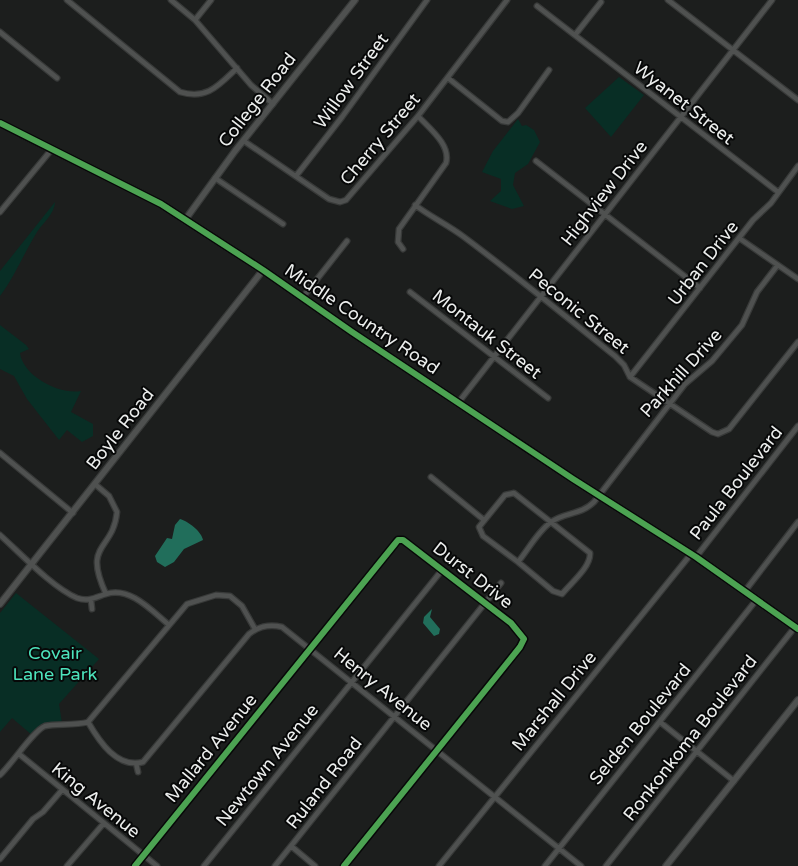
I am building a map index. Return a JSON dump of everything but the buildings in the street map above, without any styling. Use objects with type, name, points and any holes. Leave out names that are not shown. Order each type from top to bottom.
[{"type":"main road","name":"Middle Country Road","points":[[0,123],[161,204],[599,495],[694,555],[745,591]]},
{"type":"main road","points":[[745,591],[796,628]]},
{"type":"street","points":[[67,0],[180,92],[192,96],[206,94],[237,68]]},
{"type":"street","points":[[171,0],[196,20],[251,85],[273,104]]},
{"type":"street","points":[[196,20],[211,0]]},
{"type":"street","name":"College Road","points":[[185,220],[215,178],[355,0]]},
{"type":"street","name":"Willow Street","points":[[296,176],[342,117],[426,0]]},
{"type":"street","name":"Cherry Street","points":[[244,141],[329,199],[340,202],[346,200],[418,116],[507,0]]},
{"type":"street","points":[[668,0],[798,100]]},
{"type":"street","name":"Highview Drive","points":[[458,402],[772,0]]},
{"type":"street","points":[[575,34],[601,2]]},
{"type":"street","name":"Wyanet Street","points":[[537,6],[778,192]]},
{"type":"street","points":[[0,32],[57,78]]},
{"type":"street","points":[[448,78],[502,121],[508,122],[518,113],[549,70]]},
{"type":"street","points":[[404,249],[398,242],[399,229],[446,163],[448,157],[444,146],[418,116]]},
{"type":"street","points":[[0,212],[52,149]]},
{"type":"street","points":[[536,161],[700,288]]},
{"type":"street","name":"Urban Drive","points":[[630,377],[798,166]]},
{"type":"street","points":[[215,178],[283,224]]},
{"type":"street","name":"Peconic Street","points":[[415,206],[460,234],[541,297],[615,356],[624,365],[630,377],[712,432],[724,433],[798,342]]},
{"type":"street","points":[[739,238],[798,278]]},
{"type":"street","points":[[303,297],[347,241]]},
{"type":"street","name":"Parkhill Drive","points":[[550,523],[565,515],[584,510],[599,495],[685,384],[712,361],[742,325],[757,292],[778,266]]},
{"type":"street","name":"Boyle Road","points":[[0,604],[96,485],[263,270]]},
{"type":"street","name":"Montauk Street","points":[[410,292],[548,398]]},
{"type":"street","name":"Paula Boulevard","points":[[694,555],[798,426]]},
{"type":"street","points":[[792,433],[798,438]]},
{"type":"street","points":[[0,453],[73,513]]},
{"type":"street","points":[[431,477],[484,520]]},
{"type":"street","points":[[96,485],[109,496],[117,512],[116,520],[97,555],[96,563],[106,594]]},
{"type":"street","points":[[509,493],[514,493],[590,553],[590,558],[562,594],[557,594],[483,536],[479,527],[484,520],[509,493]]},
{"type":"street","points":[[745,591],[798,522]]},
{"type":"street","points":[[518,562],[550,523]]},
{"type":"street","points":[[0,535],[32,564],[70,594],[91,600],[117,592],[129,595],[168,625]]},
{"type":"street","name":"Mallard Avenue","points":[[135,866],[398,540],[403,540]]},
{"type":"street","name":"Durst Drive","points":[[403,540],[511,623],[524,639],[520,647],[437,750]]},
{"type":"street","name":"Marshall Drive","points":[[440,866],[694,555]]},
{"type":"street","name":"Newtown Avenue","points":[[204,866],[442,570]]},
{"type":"street","name":"Ruland Road","points":[[275,866],[501,583]]},
{"type":"street","points":[[0,775],[37,732],[46,726],[73,726],[88,722],[187,604],[224,594],[236,600],[242,606],[255,629],[149,756],[136,763],[115,756],[99,740],[88,722]]},
{"type":"street","name":"Selden Boulevard","points":[[545,866],[757,599]]},
{"type":"street","points":[[91,600],[92,610]]},
{"type":"street","name":"Henry Avenue","points":[[255,629],[266,626],[282,627],[581,866]]},
{"type":"street","name":"Ronkonkoma Boulevard","points":[[606,866],[796,628]]},
{"type":"street","points":[[666,866],[798,700]]},
{"type":"street","points":[[660,722],[734,781]]},
{"type":"street","points":[[344,866],[437,750]]},
{"type":"street","name":"King Avenue","points":[[18,754],[157,866]]},
{"type":"street","points":[[136,763],[138,772]]},
{"type":"street","points":[[0,860],[33,819],[43,812],[62,790]]},
{"type":"street","points":[[67,866],[104,824]]},
{"type":"street","points":[[291,846],[316,866]]},
{"type":"green space","points":[[619,77],[644,95],[611,137],[585,108]]},
{"type":"green space","points":[[518,119],[522,126],[526,125],[534,130],[540,142],[528,164],[515,173],[513,185],[524,206],[512,209],[490,201],[501,191],[501,179],[482,172],[493,151]]},
{"type":"green space","points":[[55,202],[51,214],[37,232],[0,296],[0,271]]},
{"type":"green space","points":[[0,325],[29,349],[20,353],[28,369],[35,376],[53,387],[63,390],[81,391],[71,412],[93,424],[93,436],[82,442],[67,430],[59,440],[27,399],[14,376],[0,369]]},
{"type":"green space","name":"Covair Lane Park","points":[[16,593],[99,659],[59,704],[62,723],[45,725],[32,735],[12,718],[0,732],[0,613]]},
{"type":"shaded area","points":[[180,519],[194,527],[203,540],[184,549],[174,562],[165,567],[157,562],[155,556],[167,538],[172,539],[175,525]]},
{"type":"shaded area","points":[[432,609],[430,617],[440,629],[439,634],[434,636],[423,623],[424,617]]},
{"type":"cycle path","points":[[0,123],[161,204],[263,270],[352,332],[573,479],[696,557],[798,629]]},
{"type":"cycle path","points":[[135,866],[398,540],[403,540],[511,623],[524,639],[520,647],[344,866]]}]
